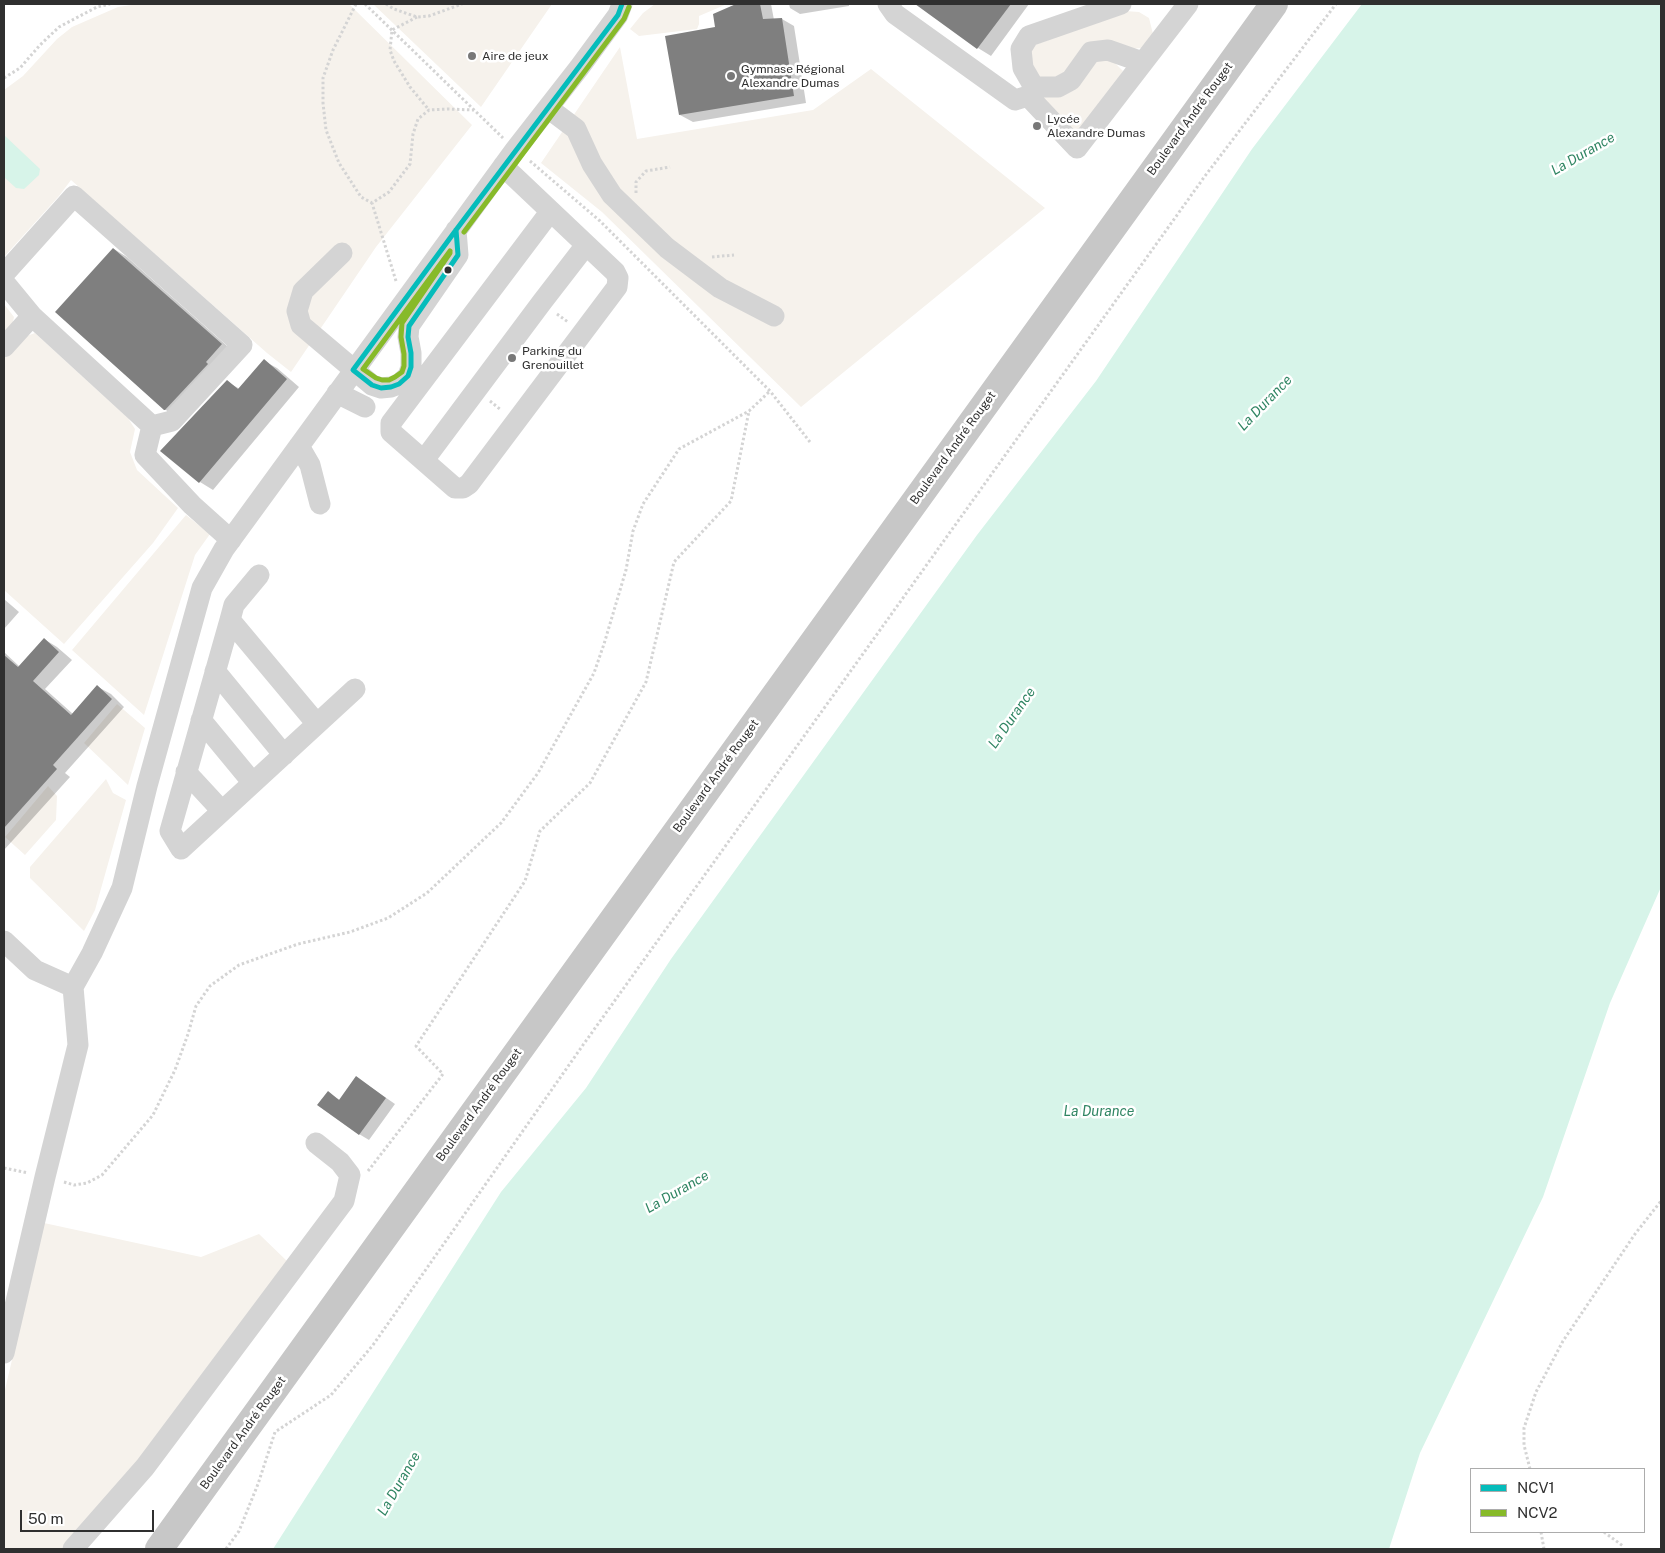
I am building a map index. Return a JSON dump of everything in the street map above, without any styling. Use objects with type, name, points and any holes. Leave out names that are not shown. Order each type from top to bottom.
[{"type":"main road","name":"Boulevard André Rouget","points":[[158,1549],[1274,4]]},
{"type":"street","points":[[888,4],[895,14],[1015,100],[1031,92],[1058,87],[1071,80],[1091,52],[1108,50],[1142,62]]},
{"type":"street","points":[[1121,4],[1029,36],[1021,49],[1023,68],[1031,92],[1077,148],[1188,4]]},
{"type":"street","points":[[4,1353],[78,1045],[72,987],[92,953],[122,888],[147,786],[202,588],[224,549],[353,370],[509,158],[624,7]]},
{"type":"street","points":[[548,108],[576,129],[592,164],[612,195],[667,248],[720,288],[774,316]]},
{"type":"street","points":[[456,230],[458,255],[409,326],[408,338],[411,367],[406,389],[390,428],[391,432],[455,488],[463,488],[469,484],[617,287],[618,278],[615,272],[550,212],[509,158]]},
{"type":"street","points":[[4,274],[74,196],[242,345],[172,421],[152,426]]},
{"type":"street","points":[[406,389],[550,212]]},
{"type":"street","points":[[424,460],[586,245]]},
{"type":"street","points":[[342,254],[303,291],[296,311],[301,325],[372,385],[381,388],[406,389]]},
{"type":"street","points":[[4,282],[32,316],[152,426]]},
{"type":"street","points":[[4,347],[32,316]]},
{"type":"street","points":[[337,393],[365,407]]},
{"type":"street","points":[[152,426],[145,454],[192,505],[231,540]]},
{"type":"street","points":[[299,446],[310,466],[320,504]]},
{"type":"street","points":[[259,575],[234,605],[186,772],[170,831],[181,849],[356,690]]},
{"type":"street","points":[[230,620],[317,724]]},
{"type":"street","points":[[215,672],[284,755]]},
{"type":"street","points":[[201,720],[253,783]]},
{"type":"street","points":[[186,772],[222,811]]},
{"type":"street","points":[[4,941],[35,970],[72,987]]},
{"type":"street","points":[[73,1549],[145,1467],[344,1201],[350,1175],[340,1162],[316,1143]]},
{"type":"path","points":[[4,78],[20,68],[59,27],[97,7],[110,4]]},
{"type":"path","points":[[356,4],[333,50],[323,78],[326,130],[339,163],[361,197],[372,204],[394,277],[405,300]]},
{"type":"path","points":[[365,4],[474,110],[509,158],[600,221],[770,392],[810,442]]},
{"type":"path","points":[[386,4],[394,9],[417,17]]},
{"type":"path","points":[[392,30],[417,17],[429,16],[462,4]]},
{"type":"path","points":[[226,1549],[239,1530],[258,1484],[274,1432],[331,1396],[373,1345],[583,1045],[1188,200],[1336,4]]},
{"type":"path","points":[[392,30],[390,50],[394,61],[410,87],[429,110]]},
{"type":"path","points":[[372,204],[389,192],[410,164],[412,134],[418,119],[429,110],[474,110]]},
{"type":"path","points":[[4,1168],[74,1185],[87,1183],[102,1175],[153,1115],[174,1070],[188,1034],[196,1006],[210,986],[239,965],[298,944],[350,932],[388,918],[427,893],[502,823],[538,773],[594,672],[626,570],[633,531],[643,504],[679,449],[749,411],[770,392]]},
{"type":"path","points":[[344,1201],[443,1074],[416,1046],[525,881],[540,831],[590,783],[646,682],[674,562],[731,501],[749,411]]},
{"type":"path","points":[[1530,1468],[1524,1445],[1524,1428],[1536,1392],[1563,1341],[1635,1234],[1661,1201]]},
{"type":"path","points":[[1541,1533],[1544,1549]]},
{"type":"path","points":[[1605,1533],[1623,1546]]},
{"type":"shaded area","points":[[138,4],[349,4],[472,125],[376,247],[291,372],[71,180],[4,257],[4,90],[23,76],[57,39],[72,27],[118,7]]},
{"type":"shaded area","name":"Aire de jeux","points":[[373,4],[552,4],[481,107]]},
{"type":"shaded area","points":[[655,4],[727,4],[699,16],[697,29],[639,36],[630,29],[643,13]]},
{"type":"shaded area","points":[[1125,11],[1139,12],[1149,18],[1153,34],[1141,48],[1131,49],[1116,45],[1065,76],[1042,79],[1035,74],[1028,55],[1035,45]]},
{"type":"shaded area","points":[[620,47],[637,139],[813,110],[871,69],[1045,208],[801,407],[602,212],[541,163]]},
{"type":"shaded area","points":[[1095,54],[1110,58],[1123,71],[1085,127],[1074,132],[1034,98]]},
{"type":"shaded area","points":[[4,304],[14,317],[12,326],[4,334]]},
{"type":"shaded area","points":[[35,333],[128,418],[135,429],[130,452],[137,470],[178,508],[153,543],[64,644],[4,590],[4,359],[24,337]]},
{"type":"shaded area","points":[[186,515],[210,534],[195,555],[144,715],[72,650]]},
{"type":"shaded area","points":[[117,704],[145,728],[128,785],[84,743]]},
{"type":"shaded area","points":[[106,779],[113,793],[126,800],[95,910],[84,931],[30,878],[30,867]]},
{"type":"shaded area","points":[[48,786],[57,796],[56,820],[25,855],[5,837]]},
{"type":"shaded area","points":[[44,1223],[201,1257],[259,1234],[288,1262],[150,1451],[68,1549],[4,1549],[4,1394]]},
{"type":"water","name":"La Durance","points":[[1362,4],[1661,4],[1661,887],[1610,1003],[1543,1197],[1420,1453],[1389,1549],[273,1549],[501,1192],[586,1088],[671,959],[977,535],[1096,381],[1252,149]]},
{"type":"water","points":[[4,135],[40,169],[39,175],[24,189],[16,188],[4,177]]},
{"type":"building","name":"Gymnase Régional Alexandre Dumas","points":[[736,4],[760,4],[763,19],[782,18],[794,96],[679,115],[665,36],[715,27],[713,14]]},
{"type":"building","points":[[915,4],[1011,4],[977,49]]},
{"type":"building","points":[[113,248],[222,344],[206,362],[208,364],[165,410],[55,312]]},
{"type":"building","points":[[264,359],[287,379],[199,483],[160,451],[227,380],[238,389]]},
{"type":"building","points":[[44,638],[59,652],[33,681],[71,715],[97,685],[112,699],[53,765],[57,769],[4,828],[4,655],[18,667]]},
{"type":"building","points":[[356,1076],[386,1098],[359,1135],[317,1105],[328,1091],[339,1100]]},
{"type":"transit line","name":"NCV1","points":[[456,230],[618,15],[622,4]]},
{"type":"transit line","name":"NCV2","points":[[464,232],[624,19],[629,7]]},
{"type":"transit line","name":"NCV1","points":[[456,230],[458,255],[409,326],[408,337],[411,367],[408,376],[399,384],[391,387],[381,388],[372,385],[353,370],[456,230]]},
{"type":"transit line","name":"NCV2","points":[[450,251],[402,323],[401,337],[404,354],[402,372],[389,380],[376,378],[363,369],[450,251]]},
{"type":"place","name":"Aire de jeux","points":[[472,56]]},
{"type":"place","name":"Gymnase Régional Alexandre Dumas","points":[[731,76]]},
{"type":"place","name":"Lycée Alexandre Dumas","points":[[1037,126]]},
{"type":"place","name":"Parking du Grenouillet","points":[[512,358]]}]
